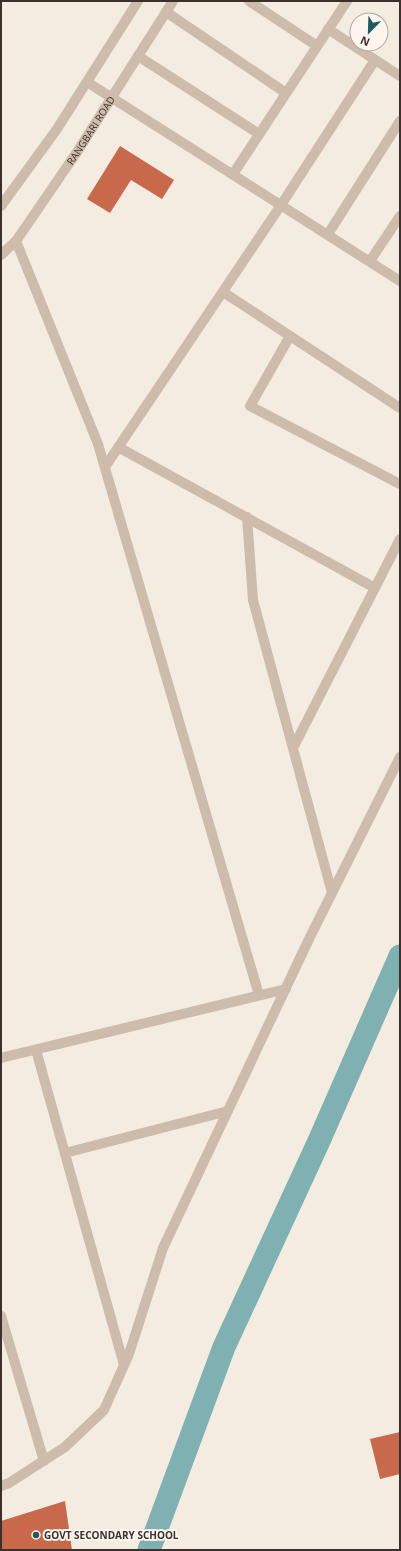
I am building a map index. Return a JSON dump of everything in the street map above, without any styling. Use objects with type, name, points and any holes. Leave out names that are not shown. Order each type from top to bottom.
[{"type":"street","points":[[1,206],[57,129],[138,1]]},
{"type":"street","name":"RANGBARI ROAD","points":[[1,255],[16,241],[78,152],[173,1]]},
{"type":"street","points":[[249,1],[316,46]]},
{"type":"street","points":[[233,174],[346,1]]},
{"type":"street","points":[[166,12],[286,93]]},
{"type":"street","points":[[328,29],[400,76]]},
{"type":"street","points":[[138,56],[259,134]]},
{"type":"street","points":[[105,467],[281,205],[375,60]]},
{"type":"street","points":[[87,82],[400,281]]},
{"type":"street","points":[[328,234],[400,121]]},
{"type":"street","points":[[370,261],[400,216]]},
{"type":"street","points":[[16,241],[98,444],[259,995]]},
{"type":"street","points":[[223,292],[400,408]]},
{"type":"street","points":[[290,336],[250,406],[400,484]]},
{"type":"street","points":[[118,447],[375,588]]},
{"type":"street","points":[[247,517],[253,600],[332,893]]},
{"type":"street","points":[[293,748],[400,539]]},
{"type":"street","points":[[1,1486],[10,1484],[64,1447],[104,1410],[124,1365],[163,1248],[332,893],[400,756]]},
{"type":"street","points":[[1,1058],[286,989]]},
{"type":"street","points":[[36,1050],[124,1365]]},
{"type":"street","points":[[65,1153],[228,1110]]},
{"type":"street","points":[[1,1316],[44,1461]]},
{"type":"building","points":[[120,146],[174,180],[162,199],[131,180],[110,213],[87,199]]},
{"type":"building","points":[[400,1432],[400,1474],[380,1479],[370,1439]]},
{"type":"building","name":"GOVT SECONDARY SCHOOL","points":[[65,1501],[72,1550],[1,1550],[1,1521]]},
{"type":"waterway","points":[[149,1550],[224,1347],[319,1141],[400,956]]},
{"type":"place","name":"GOVT SECONDARY SCHOOL","points":[[36,1535]]}]
